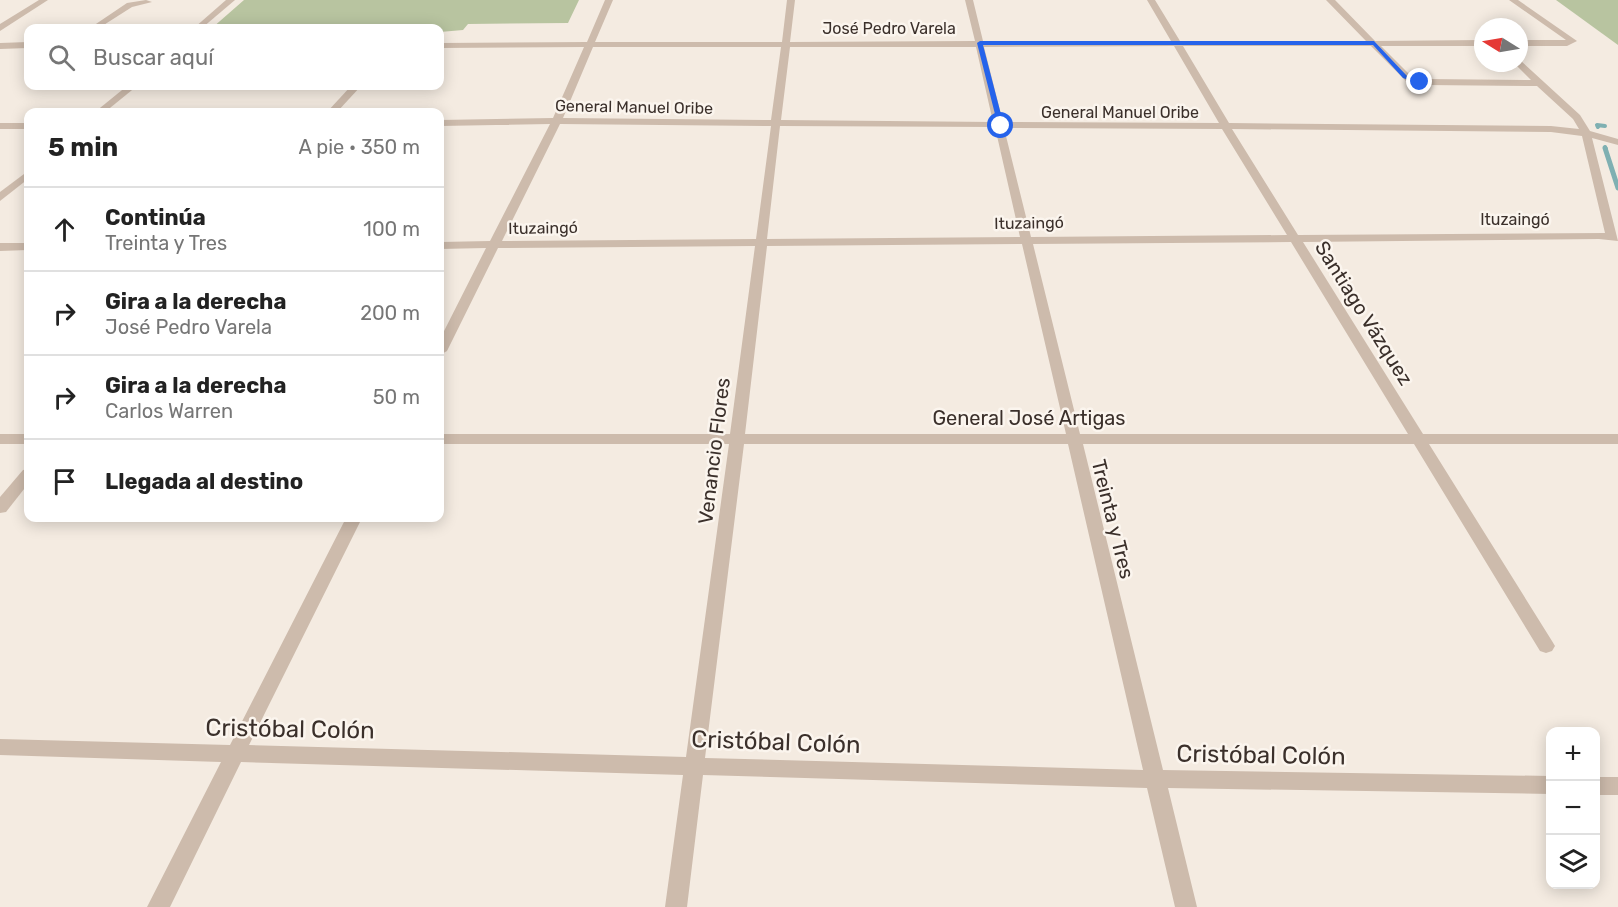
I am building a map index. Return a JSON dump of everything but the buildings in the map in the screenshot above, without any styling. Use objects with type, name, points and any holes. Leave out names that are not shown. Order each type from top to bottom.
[{"type":"street","points":[[0,28],[44,0]]},
{"type":"street","points":[[203,24],[231,0]]},
{"type":"street","points":[[444,343],[557,122],[609,0]]},
{"type":"street","name":"Venancio Flores","points":[[676,907],[791,0]]},
{"type":"street","name":"Treinta y Tres","points":[[969,0],[1001,126],[1072,439],[1186,907]]},
{"type":"street","name":"Santiago Vázquez","points":[[1151,0],[1293,237],[1546,646]]},
{"type":"street","points":[[1330,0],[1405,77],[1414,81],[1539,84]]},
{"type":"street","points":[[1513,0],[1573,41],[1567,44],[1528,43]]},
{"type":"street","points":[[99,24],[130,5],[149,1]]},
{"type":"street","name":"José Pedro Varela","points":[[444,45],[1474,43]]},
{"type":"street","points":[[0,45],[24,45]]},
{"type":"street","points":[[1527,72],[1576,117],[1586,133],[1615,237]]},
{"type":"street","points":[[105,108],[127,90]]},
{"type":"street","points":[[336,108],[352,90]]},
{"type":"street","name":"General Manuel Oribe","points":[[444,123],[1551,129],[1586,133],[1618,142]]},
{"type":"street","points":[[0,126],[24,126]]},
{"type":"street","points":[[0,198],[24,177]]},
{"type":"street","name":"Ituzaingó","points":[[444,245],[1293,237],[1615,237]]},
{"type":"street","points":[[0,247],[24,247]]},
{"type":"street","points":[[0,439],[24,439]]},
{"type":"street","name":"General José Artigas","points":[[444,439],[1618,439]]},
{"type":"street","points":[[0,508],[24,479]]},
{"type":"street","points":[[158,907],[352,522]]},
{"type":"street","name":"Cristóbal Colón","points":[[0,747],[1155,779],[1546,785]]},
{"type":"street","points":[[1600,786],[1618,786]]},
{"type":"green space","points":[[244,0],[579,0],[568,23],[468,24],[463,30],[444,32],[444,24],[217,24]]},
{"type":"green space","points":[[1556,0],[1618,0],[1618,45]]},
{"type":"waterway","points":[[1598,127],[1597,125],[1605,126]]},
{"type":"waterway","points":[[1605,148],[1618,188]]},
{"type":"route","points":[[1001,126],[980,43],[1374,43],[1405,77],[1420,82]]}]
